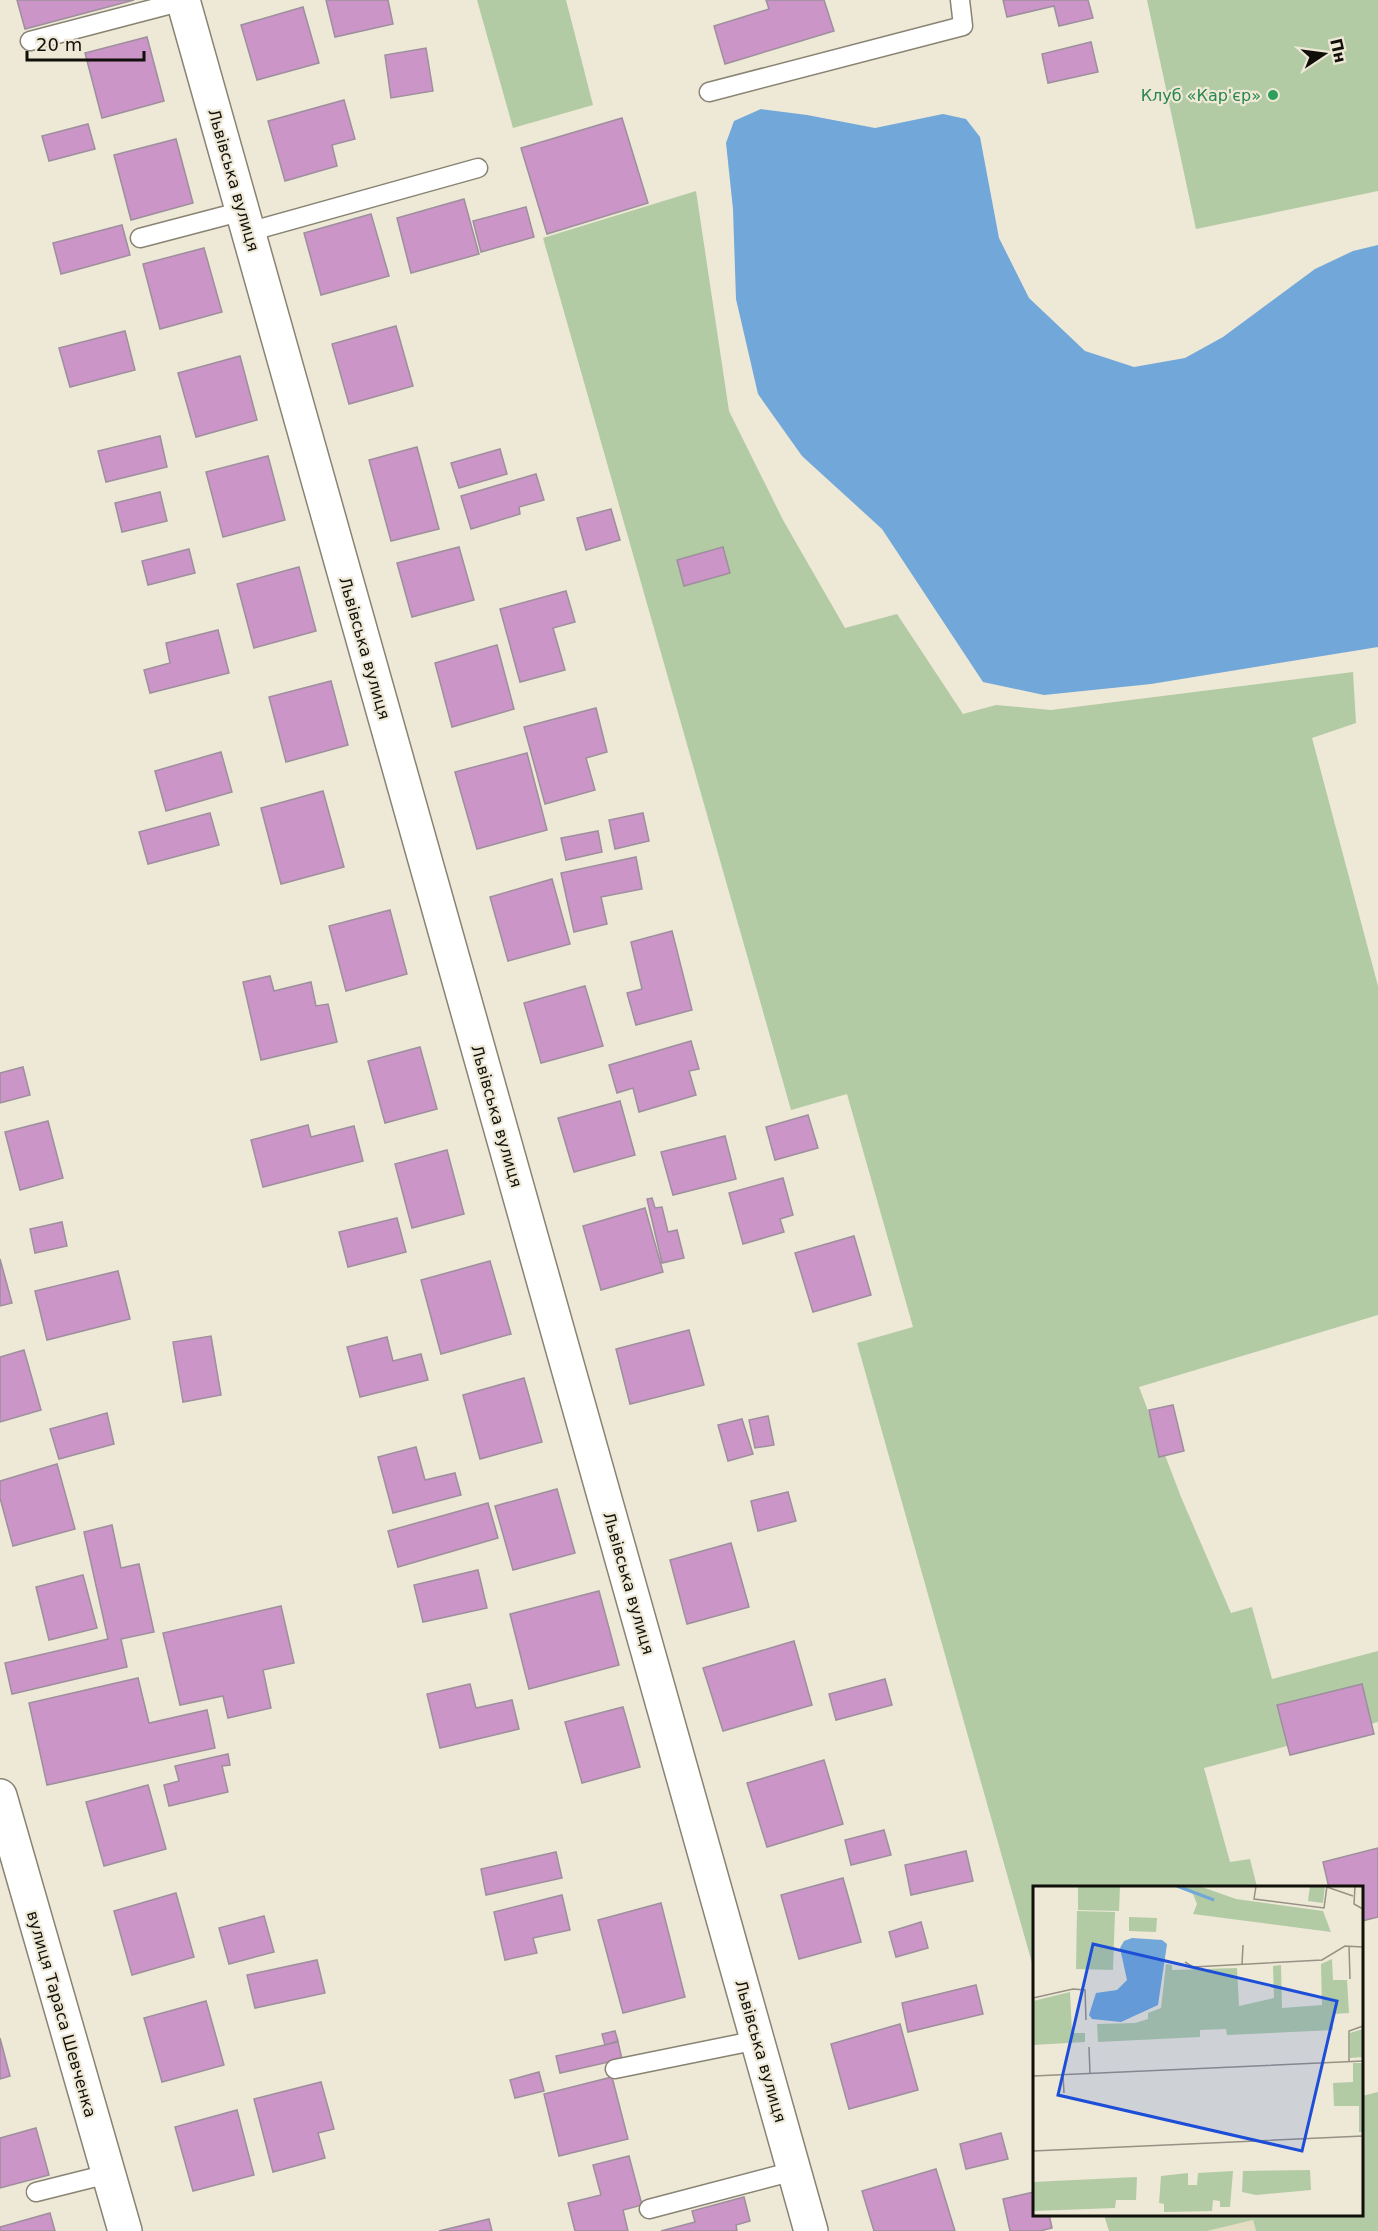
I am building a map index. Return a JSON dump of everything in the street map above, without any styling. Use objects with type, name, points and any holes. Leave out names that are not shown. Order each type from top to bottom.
[{"type":"street","name":"Львівська вулиця","points":[[183,0],[811,2231]]},
{"type":"street","name":"вулиця Тараса Шевченка","points":[[0,1797],[125,2231]]},
{"type":"lane","points":[[30,41],[183,0]]},
{"type":"lane","points":[[709,92],[963,26],[960,0]]},
{"type":"lane","points":[[140,238],[245,222],[478,168]]},
{"type":"lane","points":[[615,2069],[758,2040]]},
{"type":"lane","points":[[649,2209],[794,2171]]},
{"type":"lane","points":[[36,2192],[108,2174]]},
{"type":"shaded area","points":[[1253,2220],[1256,2231],[1207,2231]]},
{"type":"green space","points":[[477,0],[566,0],[593,105],[513,128]]},
{"type":"green space","name":"Клуб «Кар'єр»","points":[[1147,0],[1378,0],[1378,191],[1196,229]]},
{"type":"green space","points":[[696,191],[729,411],[783,520],[845,628],[897,614],[963,714],[996,705],[1051,710],[1353,672],[1356,723],[1312,738],[1378,986],[1378,1315],[1139,1387],[1181,1497],[1231,1613],[1252,1607],[1272,1679],[1378,1651],[1378,1722],[1204,1768],[1230,1862],[1250,1859],[1257,1886],[1033,1886],[1033,1966],[857,1343],[913,1327],[847,1094],[791,1110],[543,238]]},
{"type":"green space","points":[[1378,2092],[1378,2231],[1256,2231],[1253,2220],[1207,2231],[1109,2231],[1104,2216],[1363,2216],[1363,2096]]},
{"type":"water","points":[[761,109],[875,128],[943,114],[966,119],[980,137],[999,238],[1029,298],[1085,351],[1134,367],[1185,358],[1223,337],[1315,269],[1353,251],[1378,245],[1378,647],[1151,684],[1044,695],[983,682],[882,529],[802,456],[758,394],[736,299],[733,209],[726,143],[734,121]]},
{"type":"building","points":[[17,0],[134,0],[25,29]]},
{"type":"building","points":[[326,0],[388,0],[393,24],[335,37]]},
{"type":"building","points":[[766,0],[824,0],[834,31],[725,64],[714,26],[769,9]]},
{"type":"building","points":[[1003,0],[1088,0],[1093,18],[1059,26],[1054,6],[1007,17]]},
{"type":"building","points":[[303,7],[319,63],[257,80],[241,25]]},
{"type":"building","points":[[147,37],[164,101],[102,118],[85,53]]},
{"type":"building","points":[[1091,42],[1098,72],[1048,83],[1042,54]]},
{"type":"building","points":[[426,48],[433,91],[391,98],[385,55]]},
{"type":"building","points":[[344,100],[355,139],[332,145],[337,166],[285,181],[268,121]]},
{"type":"building","points":[[622,118],[648,203],[547,234],[521,148]]},
{"type":"building","points":[[88,124],[95,149],[49,161],[42,136]]},
{"type":"building","points":[[176,139],[193,203],[131,220],[114,155]]},
{"type":"building","points":[[464,199],[479,254],[411,273],[397,218]]},
{"type":"building","points":[[526,207],[534,237],[481,252],[473,221]]},
{"type":"building","points":[[371,214],[389,276],[321,295],[304,233]]},
{"type":"building","points":[[122,225],[130,255],[61,274],[53,243]]},
{"type":"building","points":[[204,248],[222,312],[160,329],[143,264]]},
{"type":"building","points":[[396,326],[413,386],[349,404],[332,344]]},
{"type":"building","points":[[125,331],[135,370],[70,387],[59,348]]},
{"type":"building","points":[[240,356],[257,420],[196,437],[178,373]]},
{"type":"building","points":[[160,436],[167,467],[106,482],[98,451]]},
{"type":"building","points":[[417,447],[439,529],[391,541],[369,460]]},
{"type":"building","points":[[500,449],[507,474],[459,488],[451,463]]},
{"type":"building","points":[[268,456],[285,520],[223,537],[206,472]]},
{"type":"building","points":[[536,474],[544,500],[519,507],[520,514],[471,529],[461,496]]},
{"type":"building","points":[[160,492],[167,521],[122,532],[115,503]]},
{"type":"building","points":[[611,509],[620,540],[586,550],[577,518]]},
{"type":"building","points":[[459,547],[474,600],[412,617],[397,563]]},
{"type":"building","points":[[723,547],[730,573],[684,586],[677,560]]},
{"type":"building","points":[[189,549],[195,573],[148,585],[142,561]]},
{"type":"building","points":[[299,567],[316,631],[254,648],[237,584]]},
{"type":"building","points":[[566,591],[575,622],[553,628],[565,670],[520,682],[500,609]]},
{"type":"building","points":[[218,630],[229,673],[150,693],[144,670],[170,663],[166,643]]},
{"type":"building","points":[[497,645],[514,709],[452,727],[435,663]]},
{"type":"building","points":[[331,681],[348,745],[286,762],[269,697]]},
{"type":"building","points":[[596,708],[607,752],[586,758],[595,790],[545,804],[524,727]]},
{"type":"building","points":[[221,752],[232,792],[166,811],[155,771]]},
{"type":"building","points":[[527,753],[547,830],[477,849],[455,772]]},
{"type":"building","points":[[323,791],[344,867],[281,884],[261,808]]},
{"type":"building","points":[[210,813],[219,845],[148,864],[139,832]]},
{"type":"building","points":[[643,813],[649,841],[615,849],[609,820]]},
{"type":"building","points":[[598,831],[602,852],[566,860],[561,838]]},
{"type":"building","points":[[636,857],[642,889],[601,897],[607,924],[574,932],[561,873]]},
{"type":"building","points":[[552,879],[570,944],[508,961],[490,897]]},
{"type":"building","points":[[390,910],[407,974],[346,991],[329,926]]},
{"type":"building","points":[[672,931],[692,1010],[636,1025],[627,993],[642,989],[631,942]]},
{"type":"building","points":[[270,976],[274,991],[311,982],[316,1006],[328,1004],[337,1042],[261,1060],[243,982]]},
{"type":"building","points":[[585,986],[603,1046],[541,1063],[524,1003]]},
{"type":"building","points":[[691,1041],[699,1069],[689,1071],[696,1095],[639,1112],[633,1088],[617,1093],[609,1065]]},
{"type":"building","points":[[420,1047],[437,1109],[385,1123],[368,1061]]},
{"type":"building","points":[[23,1067],[30,1095],[0,1103],[0,1073]]},
{"type":"building","points":[[620,1101],[635,1155],[574,1172],[558,1118]]},
{"type":"building","points":[[808,1115],[818,1148],[775,1160],[766,1127]]},
{"type":"building","points":[[48,1121],[63,1178],[20,1190],[5,1132]]},
{"type":"building","points":[[308,1125],[311,1137],[354,1126],[363,1161],[263,1187],[251,1140]]},
{"type":"building","points":[[725,1136],[736,1179],[673,1195],[661,1152]]},
{"type":"building","points":[[447,1150],[464,1214],[412,1228],[395,1164]]},
{"type":"building","points":[[783,1178],[793,1215],[780,1219],[784,1232],[743,1244],[729,1193]]},
{"type":"building","points":[[652,1198],[655,1208],[662,1207],[668,1232],[677,1230],[684,1258],[662,1263],[647,1199]]},
{"type":"building","points":[[645,1208],[663,1272],[601,1290],[583,1226]]},
{"type":"building","points":[[397,1218],[406,1252],[348,1267],[339,1232]]},
{"type":"building","points":[[62,1222],[67,1246],[35,1253],[30,1229]]},
{"type":"building","points":[[854,1236],[871,1295],[813,1312],[795,1253]]},
{"type":"building","points":[[0,1259],[12,1303],[0,1306]]},
{"type":"building","points":[[490,1261],[511,1334],[441,1354],[421,1280]]},
{"type":"building","points":[[118,1271],[130,1319],[47,1340],[35,1291]]},
{"type":"building","points":[[689,1330],[704,1385],[630,1404],[616,1349]]},
{"type":"building","points":[[211,1336],[221,1395],[183,1402],[173,1342]]},
{"type":"building","points":[[387,1337],[393,1361],[421,1354],[428,1380],[360,1397],[347,1347]]},
{"type":"building","points":[[24,1350],[41,1410],[0,1422],[0,1357]]},
{"type":"building","points":[[524,1378],[542,1442],[480,1459],[463,1395]]},
{"type":"building","points":[[1173,1405],[1184,1451],[1159,1457],[1149,1410]]},
{"type":"building","points":[[107,1413],[114,1444],[59,1459],[50,1429]]},
{"type":"building","points":[[768,1416],[774,1445],[755,1448],[749,1420]]},
{"type":"building","points":[[742,1419],[753,1454],[728,1461],[718,1425]]},
{"type":"building","points":[[416,1447],[425,1480],[455,1473],[461,1495],[393,1513],[378,1457]]},
{"type":"building","points":[[57,1464],[75,1529],[13,1546],[0,1498],[0,1481]]},
{"type":"building","points":[[557,1489],[575,1553],[513,1570],[495,1506]]},
{"type":"building","points":[[788,1492],[796,1521],[758,1531],[751,1501]]},
{"type":"building","points":[[488,1503],[498,1538],[398,1567],[388,1531]]},
{"type":"building","points":[[112,1525],[121,1568],[139,1564],[154,1632],[121,1639],[127,1667],[12,1694],[5,1663],[108,1639],[84,1532]]},
{"type":"building","points":[[731,1543],[749,1607],[687,1624],[670,1560]]},
{"type":"building","points":[[478,1570],[487,1608],[423,1622],[414,1585]]},
{"type":"building","points":[[83,1575],[97,1628],[49,1640],[36,1587]]},
{"type":"building","points":[[599,1591],[619,1665],[529,1689],[510,1614]]},
{"type":"building","points":[[281,1606],[294,1663],[263,1670],[271,1708],[228,1718],[223,1696],[180,1705],[163,1633]]},
{"type":"building","points":[[794,1641],[812,1705],[723,1731],[703,1668]]},
{"type":"building","points":[[138,1678],[149,1723],[207,1710],[215,1748],[47,1785],[29,1703]]},
{"type":"building","points":[[885,1679],[892,1705],[836,1720],[829,1694]]},
{"type":"building","points":[[470,1684],[476,1708],[512,1700],[519,1729],[440,1748],[427,1694]]},
{"type":"building","points":[[1362,1684],[1374,1734],[1290,1755],[1277,1705]]},
{"type":"building","points":[[623,1707],[640,1767],[582,1783],[565,1722]]},
{"type":"building","points":[[228,1754],[230,1765],[222,1766],[228,1792],[169,1806],[164,1785],[179,1781],[175,1766]]},
{"type":"building","points":[[824,1760],[843,1824],[767,1847],[747,1783]]},
{"type":"building","points":[[148,1785],[166,1849],[104,1866],[86,1802]]},
{"type":"building","points":[[884,1830],[891,1855],[851,1865],[845,1840]]},
{"type":"building","points":[[1378,1848],[1378,1917],[1363,1921],[1363,1886],[1329,1886],[1323,1862]]},
{"type":"building","points":[[966,1851],[973,1881],[911,1895],[905,1865]]},
{"type":"building","points":[[556,1852],[562,1878],[486,1895],[481,1869]]},
{"type":"building","points":[[843,1878],[861,1942],[799,1959],[781,1895]]},
{"type":"building","points":[[176,1893],[194,1957],[132,1975],[114,1911]]},
{"type":"building","points":[[562,1895],[570,1930],[533,1938],[537,1953],[505,1960],[494,1912]]},
{"type":"building","points":[[661,1903],[685,1997],[623,2013],[598,1920]]},
{"type":"building","points":[[264,1916],[274,1952],[229,1964],[219,1928]]},
{"type":"building","points":[[921,1922],[928,1948],[896,1957],[889,1932]]},
{"type":"building","points":[[317,1960],[325,1993],[255,2008],[247,1975]]},
{"type":"building","points":[[976,1985],[983,2014],[908,2032],[902,2003]]},
{"type":"building","points":[[206,2001],[224,2065],[162,2082],[144,2018]]},
{"type":"building","points":[[900,2024],[918,2090],[849,2109],[831,2044]]},
{"type":"building","points":[[615,2031],[618,2041],[605,2045],[602,2034]]},
{"type":"building","points":[[0,2038],[10,2076],[0,2079]]},
{"type":"building","points":[[618,2042],[622,2059],[560,2073],[556,2056]]},
{"type":"building","points":[[539,2072],[544,2091],[515,2098],[510,2080]]},
{"type":"building","points":[[612,2077],[628,2139],[559,2156],[544,2094]]},
{"type":"building","points":[[321,2082],[334,2129],[318,2133],[325,2158],[273,2172],[254,2099]]},
{"type":"building","points":[[237,2110],[254,2175],[193,2191],[175,2127]]},
{"type":"building","points":[[36,2128],[49,2175],[0,2188],[0,2138]]},
{"type":"building","points":[[1001,2133],[1008,2159],[966,2169],[960,2144]]},
{"type":"building","points":[[629,2156],[642,2205],[623,2210],[628,2231],[575,2231],[568,2203],[601,2195],[593,2165]]},
{"type":"building","points":[[936,2169],[955,2231],[874,2231],[862,2191]]},
{"type":"building","points":[[1033,2192],[1033,2216],[1049,2216],[1052,2228],[1040,2231],[1010,2231],[1003,2199]]},
{"type":"building","points":[[744,2197],[750,2221],[736,2225],[737,2231],[661,2231],[695,2222],[692,2211]]},
{"type":"building","points":[[50,2213],[55,2231],[0,2231],[0,2227]]},
{"type":"building","points":[[489,2219],[492,2231],[439,2231]]},
{"type":"place","name":"Клуб «Кар'єр»","points":[[1273,95]]}]
